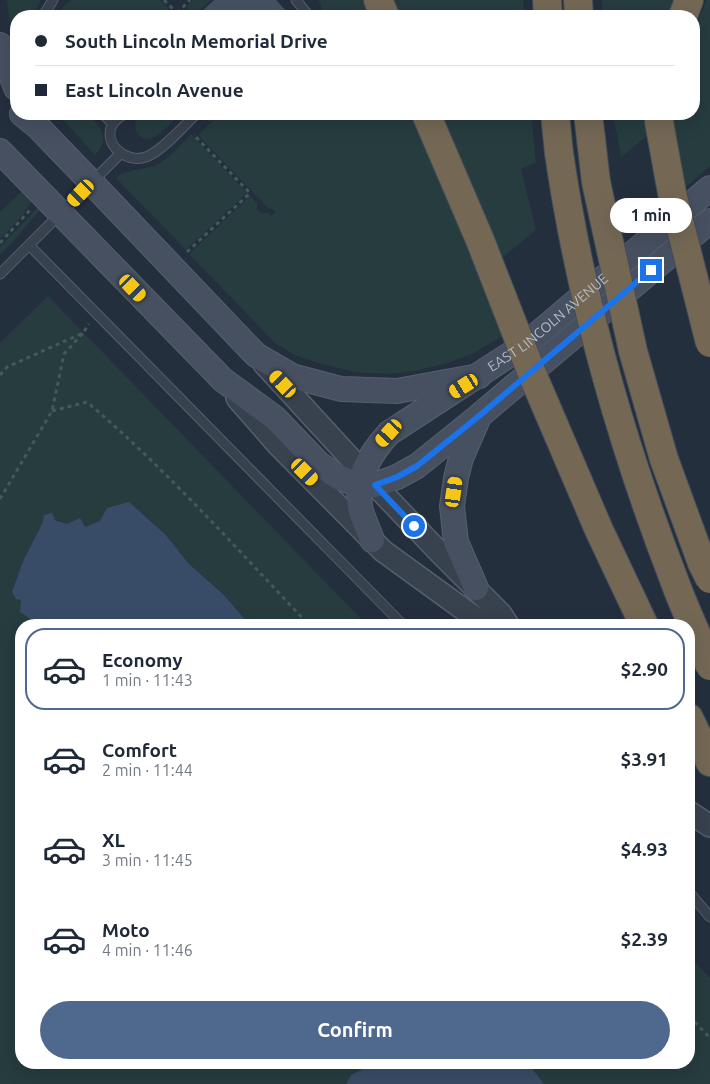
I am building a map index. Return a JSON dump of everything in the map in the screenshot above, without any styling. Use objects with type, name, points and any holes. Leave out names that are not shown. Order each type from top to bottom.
[{"type":"highway","points":[[429,120],[480,240],[548,412],[598,530],[641,619]]},
{"type":"highway","points":[[556,120],[567,206],[602,360],[638,478],[676,586],[690,619]]},
{"type":"highway","points":[[659,120],[672,193],[710,343]]},
{"type":"highway","points":[[590,126],[596,182],[633,351],[664,459],[702,563],[710,579]]},
{"type":"highway","points":[[695,631],[710,666]]},
{"type":"highway","points":[[695,731],[710,762]]},
{"type":"main road","points":[[0,44],[10,72]]},
{"type":"main road","points":[[0,94],[10,103]]},
{"type":"main road","points":[[32,120],[256,355],[292,376],[341,389],[397,391],[479,376]]},
{"type":"main road","points":[[0,151],[222,380],[276,418],[325,468],[338,477],[365,480],[361,510],[372,540]]},
{"type":"main road","name":"EAST LINCOLN AVENUE","points":[[710,188],[526,344],[389,433],[376,447],[365,480],[397,477],[417,466],[710,221]]},
{"type":"main road","points":[[476,588],[456,542],[452,506],[461,458],[479,416]]},
{"type":"street","points":[[256,355],[365,480],[476,588],[504,619]]},
{"type":"street","points":[[222,380],[278,445],[383,551],[477,619]]},
{"type":"street","points":[[695,816],[710,826]]},
{"type":"lane","points":[[296,0],[305,10]]},
{"type":"lane","points":[[108,120],[112,124]]},
{"type":"lane","points":[[117,120],[112,124],[111,133],[114,146],[120,154],[137,159],[145,158],[155,153],[190,120]]},
{"type":"lane","points":[[0,274],[120,154]]},
{"type":"lane","points":[[29,245],[397,619]]},
{"type":"lane","points":[[695,899],[710,917]]},
{"type":"path","points":[[164,0],[173,10]]},
{"type":"path","points":[[182,10],[190,0]]},
{"type":"path","points":[[186,253],[250,193],[194,135],[201,128]]},
{"type":"path","points":[[0,243],[44,196]]},
{"type":"path","points":[[0,499],[52,411],[64,354],[83,333],[96,313]]},
{"type":"path","points":[[0,375],[7,367],[83,333]]},
{"type":"path","points":[[52,411],[87,402],[120,430],[174,484],[303,619]]},
{"type":"path","points":[[695,1022],[710,1038]]},
{"type":"green space","points":[[7,0],[41,0],[36,10],[10,10],[10,26]]},
{"type":"green space","points":[[71,0],[160,0],[170,10],[61,10]]},
{"type":"green space","points":[[193,0],[211,0],[200,10],[189,10],[186,7]]},
{"type":"green space","points":[[318,0],[366,0],[370,10],[323,10]]},
{"type":"green space","points":[[393,0],[523,0],[524,10],[397,10]]},
{"type":"green space","points":[[602,0],[677,0],[673,10],[603,10]]},
{"type":"green space","points":[[707,0],[710,0],[710,166],[680,192],[671,120],[700,120],[700,15]]},
{"type":"green space","points":[[63,120],[94,120],[100,128],[103,138],[100,149],[95,155]]},
{"type":"green space","points":[[136,120],[174,120],[152,138],[146,139],[140,136],[135,129]]},
{"type":"green space","points":[[214,120],[417,120],[435,164],[438,179],[470,244],[503,336],[474,353],[448,363],[415,371],[387,374],[355,372],[322,364],[295,355],[275,343],[189,254],[250,196],[257,203],[257,209],[261,213],[269,213],[271,216],[276,212],[273,209],[269,209],[198,135]]},
{"type":"green space","points":[[444,120],[532,120],[536,162],[521,169],[536,230],[500,260]]},
{"type":"green space","points":[[614,120],[649,120],[648,135],[621,157]]},
{"type":"green space","points":[[191,134],[247,193],[186,250],[116,178],[129,171],[154,166],[174,152]]},
{"type":"green space","points":[[22,191],[32,201],[21,217],[0,239],[0,212]]},
{"type":"green space","points":[[38,207],[40,210],[0,254],[0,247]]},
{"type":"green space","points":[[48,296],[361,619],[245,619],[223,594],[189,564],[165,534],[142,513],[100,521],[85,527],[67,524],[44,515],[42,524],[24,559],[22,600],[29,619],[15,619],[15,1069],[361,1069],[351,1075],[346,1084],[0,1084],[0,343]]},
{"type":"green space","points":[[695,962],[710,978],[710,1084],[544,1084],[533,1069],[695,1069]]},
{"type":"water","points":[[129,502],[165,534],[189,564],[223,594],[245,619],[29,619],[20,612],[21,600],[16,599],[12,592],[24,559],[42,524],[44,515],[52,513],[55,520],[67,524],[80,518],[85,527],[100,521],[107,508]]},
{"type":"water","points":[[533,1069],[544,1084],[346,1084],[351,1075],[361,1070]]},
{"type":"building","points":[[214,0],[276,0],[285,10],[203,10]]},
{"type":"route","points":[[414,526],[375,485],[397,477],[417,466],[651,270]]}]
